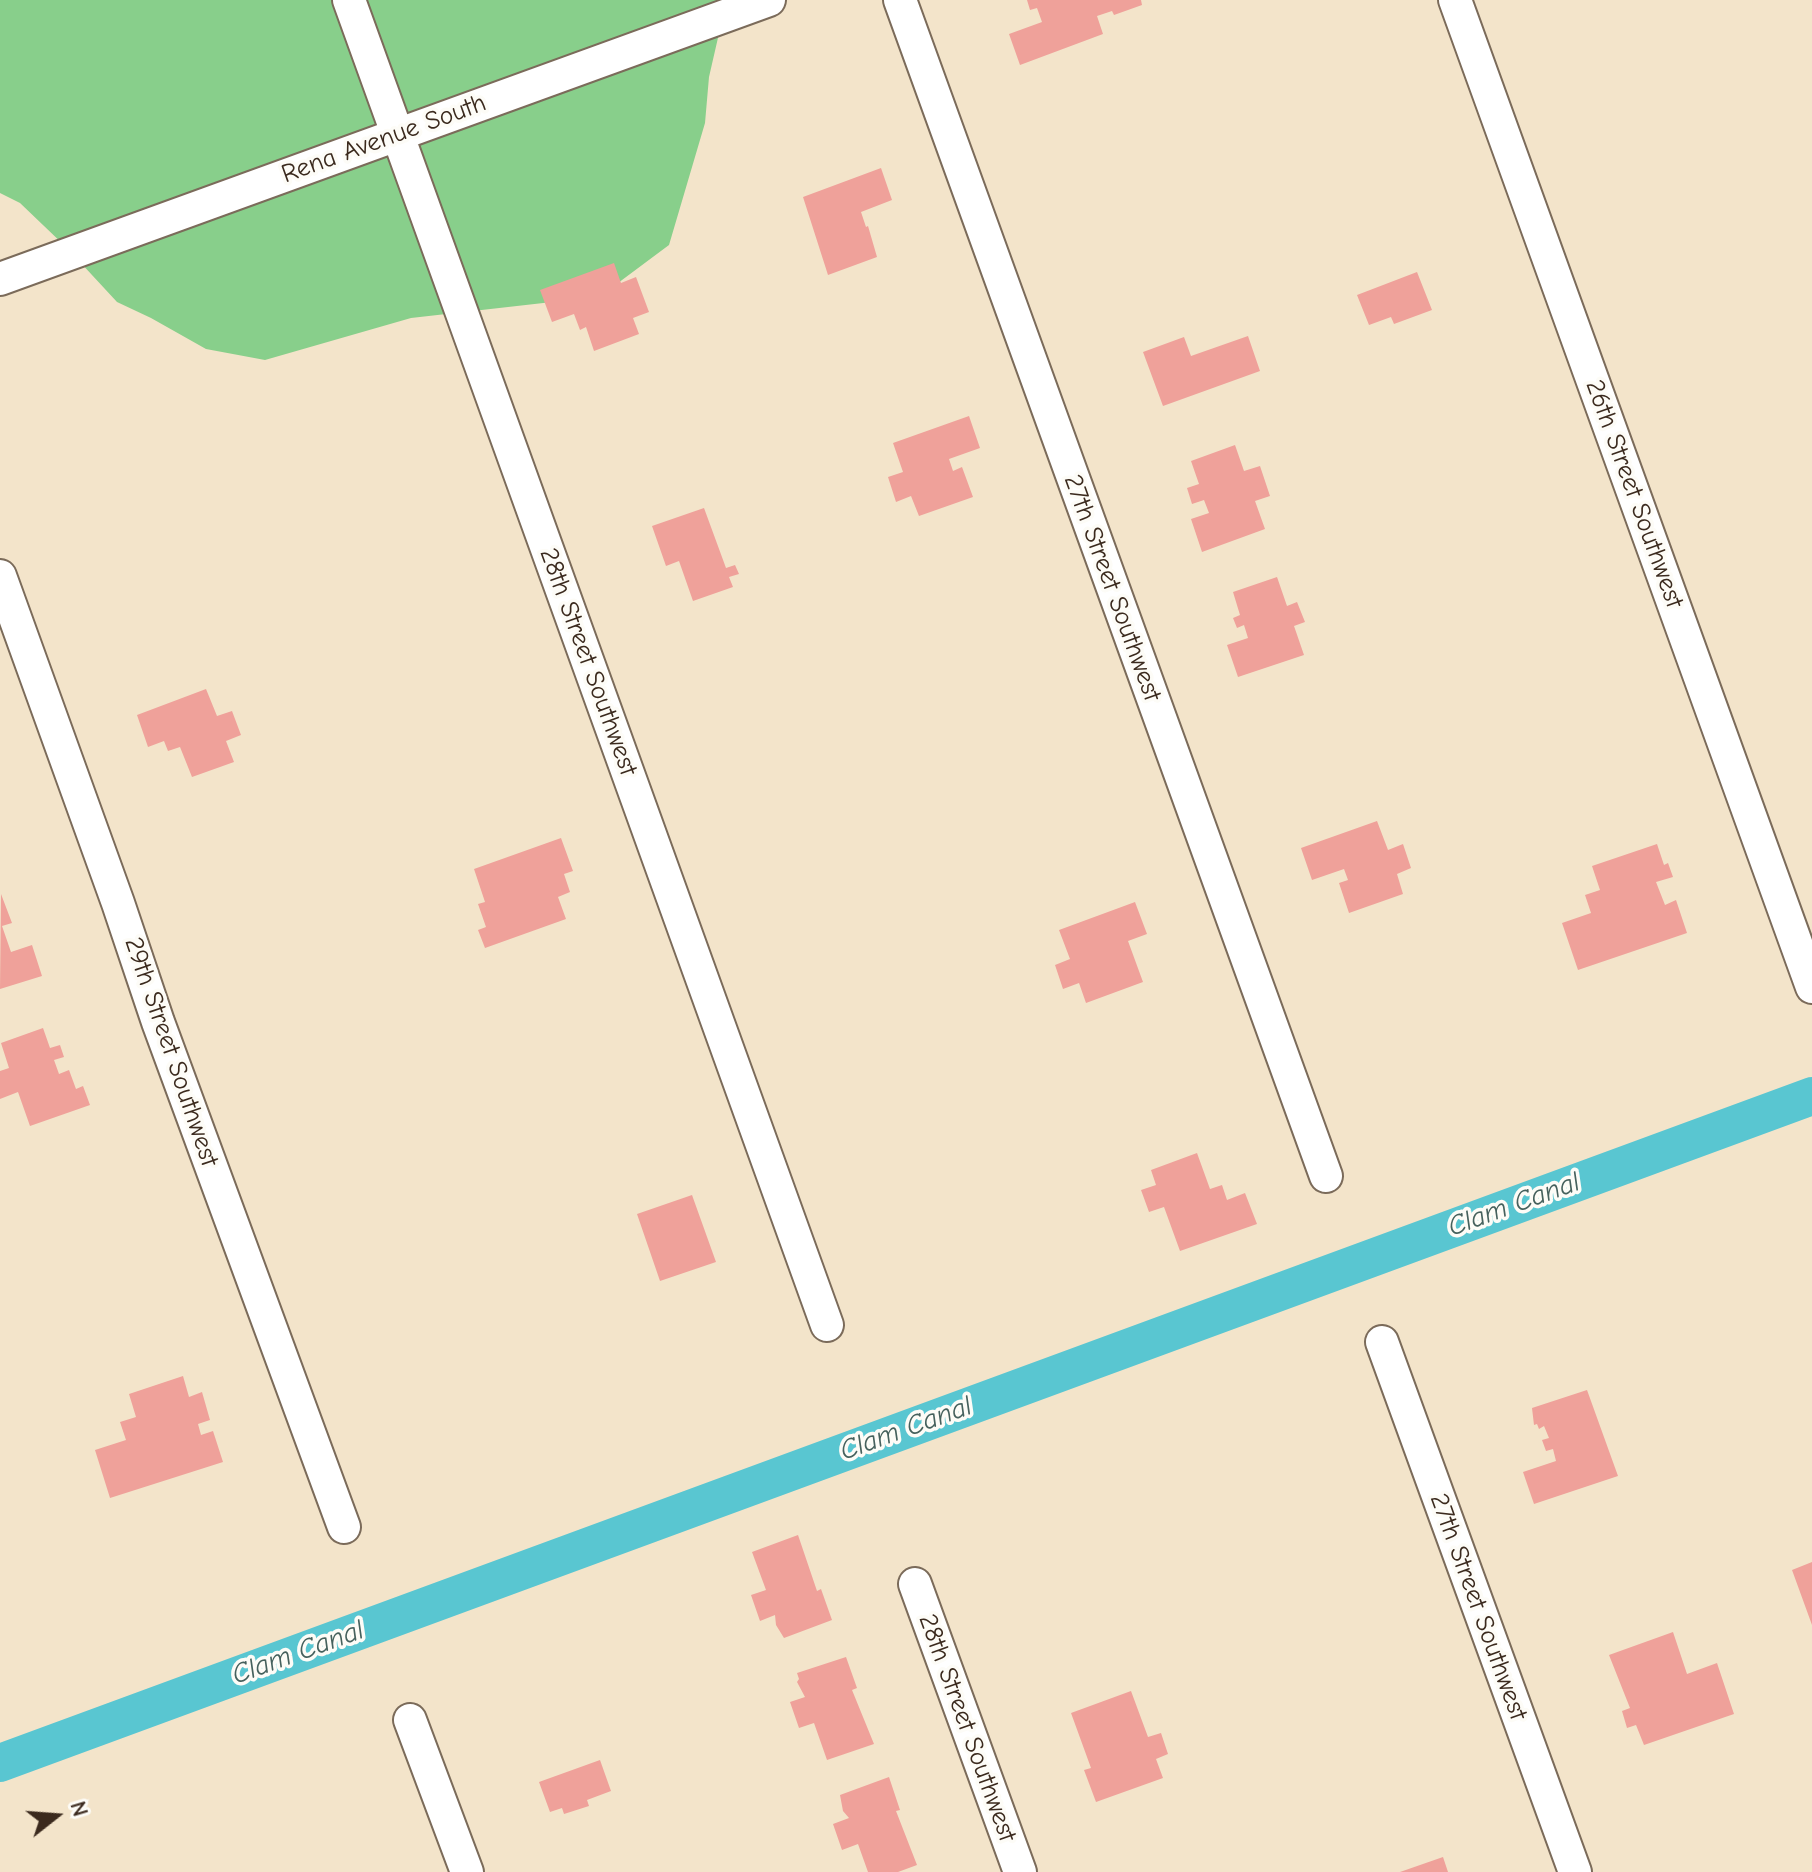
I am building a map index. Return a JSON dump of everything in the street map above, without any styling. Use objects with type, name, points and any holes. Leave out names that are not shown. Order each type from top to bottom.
[{"type":"street","name":"28th Street Southwest","points":[[349,0],[827,1325]]},
{"type":"street","name":"Rena Avenue South","points":[[0,279],[769,0]]},
{"type":"street","name":"27th Street Southwest","points":[[900,0],[1326,1176]]},
{"type":"street","name":"26th Street Southwest","points":[[1455,0],[1812,987]]},
{"type":"street","name":"29th Street Southwest","points":[[0,576],[164,1037],[344,1527]]},
{"type":"street","name":"27th Street Southwest","points":[[1382,1342],[1575,1872]]},
{"type":"street","name":"28th Street Southwest","points":[[915,1584],[1020,1872]]},
{"type":"street","points":[[410,1720],[467,1872]]},
{"type":"green space","points":[[0,0],[739,0],[720,29],[709,77],[705,123],[669,245],[618,283],[561,301],[411,318],[265,360],[206,349],[117,302],[20,203],[0,193]]},
{"type":"building","points":[[1027,0],[1141,0],[1142,5],[1114,15],[1112,11],[1097,16],[1103,34],[1020,65],[1009,34],[1042,22],[1037,8],[1030,10]]},
{"type":"building","points":[[881,168],[892,200],[861,212],[877,257],[828,275],[803,197]]},
{"type":"building","points":[[614,263],[621,283],[636,277],[649,312],[633,318],[639,334],[594,351],[586,327],[580,330],[574,314],[552,322],[540,290]]},
{"type":"building","points":[[1417,272],[1432,310],[1394,324],[1391,317],[1369,325],[1357,295]]},
{"type":"building","points":[[1248,336],[1260,371],[1163,406],[1143,352],[1184,337],[1191,356]]},
{"type":"building","points":[[969,416],[980,448],[949,459],[953,471],[962,467],[973,497],[919,516],[911,496],[896,502],[888,477],[903,472],[893,443]]},
{"type":"building","points":[[1235,445],[1244,471],[1260,466],[1270,496],[1255,501],[1265,529],[1202,552],[1191,519],[1209,513],[1204,500],[1192,504],[1187,488],[1199,484],[1191,461]]},
{"type":"building","points":[[704,508],[726,568],[735,565],[739,574],[729,577],[733,587],[693,601],[679,561],[666,566],[652,526]]},
{"type":"building","points":[[1277,577],[1287,606],[1297,602],[1305,622],[1294,626],[1304,655],[1238,677],[1227,645],[1248,638],[1244,625],[1237,628],[1233,618],[1240,615],[1233,592]]},
{"type":"building","points":[[206,689],[217,716],[232,711],[241,735],[226,741],[234,762],[192,777],[180,747],[168,751],[164,741],[148,747],[137,715]]},
{"type":"building","points":[[1377,821],[1388,850],[1403,844],[1411,868],[1397,874],[1403,894],[1349,913],[1339,883],[1348,880],[1344,869],[1312,880],[1301,848]]},
{"type":"building","points":[[561,838],[573,871],[564,874],[570,892],[558,897],[566,919],[485,948],[478,930],[486,927],[478,904],[485,902],[474,869]]},
{"type":"building","points":[[1657,844],[1664,865],[1668,863],[1673,877],[1656,882],[1665,905],[1676,900],[1687,933],[1578,970],[1562,923],[1591,913],[1585,895],[1600,890],[1592,866]]},
{"type":"building","points":[[1,894],[12,923],[2,926],[11,952],[32,945],[42,976],[0,989]]},
{"type":"building","points":[[1135,902],[1147,934],[1128,941],[1143,982],[1086,1003],[1079,983],[1063,989],[1055,965],[1070,959],[1059,930]]},
{"type":"building","points":[[43,1028],[50,1048],[60,1045],[64,1057],[54,1060],[59,1074],[69,1070],[76,1089],[83,1086],[90,1105],[30,1126],[18,1092],[0,1099],[0,1071],[9,1068],[1,1043]]},
{"type":"building","points":[[1197,1153],[1210,1189],[1222,1185],[1227,1200],[1245,1193],[1257,1224],[1180,1251],[1164,1207],[1149,1212],[1141,1190],[1156,1185],[1151,1170]]},
{"type":"building","points":[[692,1195],[716,1262],[660,1281],[637,1214]]},
{"type":"building","points":[[183,1376],[189,1397],[202,1392],[210,1420],[198,1424],[201,1435],[213,1431],[223,1462],[110,1498],[95,1450],[126,1440],[120,1422],[136,1417],[129,1394]]},
{"type":"building","points":[[1587,1390],[1618,1476],[1534,1504],[1523,1472],[1556,1461],[1553,1449],[1546,1451],[1542,1440],[1549,1438],[1544,1426],[1539,1429],[1537,1424],[1534,1425],[1532,1408]]},
{"type":"building","points":[[798,1535],[817,1591],[821,1589],[832,1620],[784,1638],[776,1625],[775,1615],[760,1621],[751,1595],[766,1590],[752,1552]]},
{"type":"building","points":[[1812,1562],[1812,1625],[1792,1570]]},
{"type":"building","points":[[1673,1632],[1687,1674],[1717,1663],[1734,1714],[1644,1745],[1636,1725],[1627,1728],[1622,1711],[1630,1708],[1609,1655]]},
{"type":"building","points":[[846,1657],[857,1688],[852,1690],[874,1744],[827,1760],[814,1723],[799,1728],[790,1702],[805,1697],[797,1682],[797,1673]]},
{"type":"building","points":[[1131,1691],[1148,1737],[1161,1733],[1168,1754],[1156,1759],[1163,1778],[1096,1802],[1084,1770],[1091,1768],[1071,1713]]},
{"type":"building","points":[[600,1760],[611,1791],[587,1800],[589,1806],[564,1814],[562,1808],[550,1812],[539,1782]]},
{"type":"building","points":[[889,1777],[900,1810],[896,1811],[917,1865],[898,1872],[868,1872],[858,1844],[842,1850],[833,1824],[849,1818],[843,1811],[840,1795]]},
{"type":"building","points":[[1443,1857],[1448,1872],[1400,1872]]},
{"type":"waterway","name":"Clam Canal","points":[[0,1763],[1812,1096]]}]
